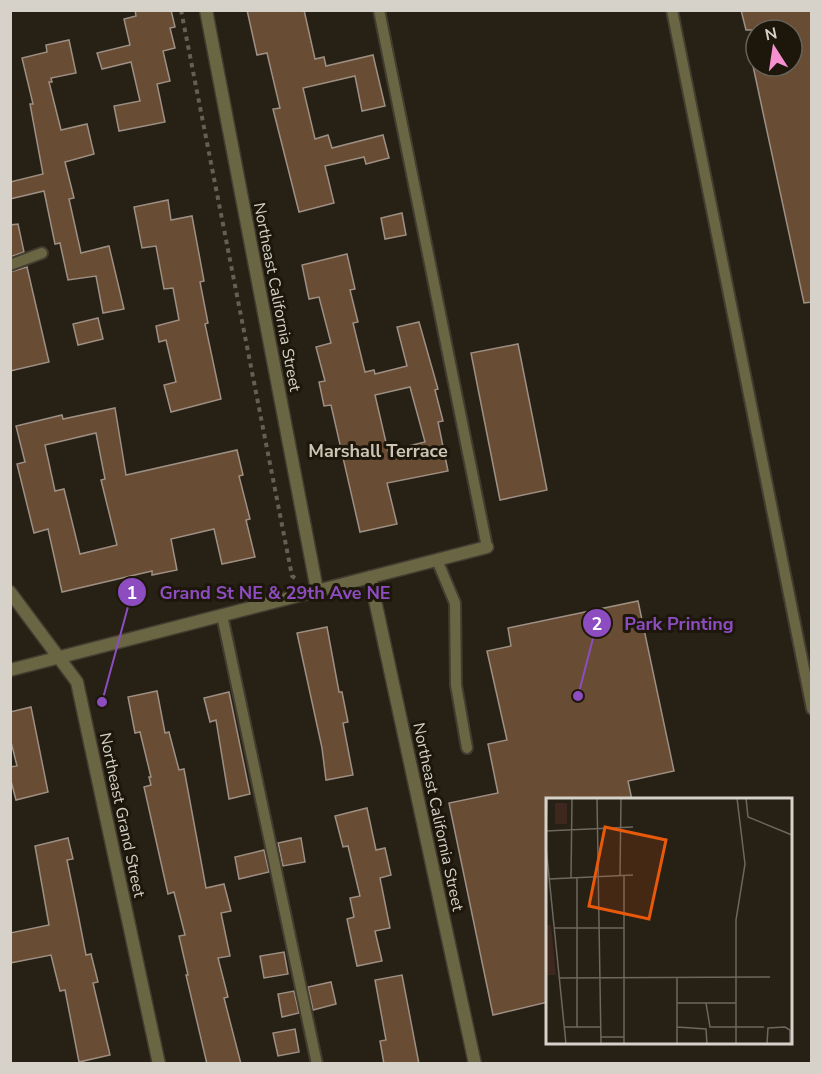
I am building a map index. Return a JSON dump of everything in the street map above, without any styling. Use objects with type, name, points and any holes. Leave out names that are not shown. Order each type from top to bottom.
[{"type":"street","name":"Northeast California Street","points":[[206,10],[317,590]]},
{"type":"street","points":[[10,670],[487,547]]},
{"type":"street","name":"Northeast California Street","points":[[370,577],[475,1064]]},
{"type":"street","name":"Northeast Grand Street","points":[[10,592],[77,682],[159,1064]]},
{"type":"lane","points":[[379,10],[487,547]]},
{"type":"lane","points":[[672,10],[812,709]]},
{"type":"lane","points":[[10,265],[42,253]]},
{"type":"lane","points":[[437,560],[455,603],[456,685],[467,748]]},
{"type":"lane","points":[[222,615],[317,1064]]},
{"type":"path","points":[[181,10],[292,576],[295,578]]},
{"type":"building","points":[[135,10],[171,10],[175,27],[170,28],[175,48],[163,51],[170,81],[157,84],[165,122],[119,131],[114,106],[140,101],[131,62],[102,69],[97,53],[130,45],[124,19],[136,16]]},
{"type":"building","points":[[247,10],[304,10],[315,59],[324,57],[326,66],[373,55],[385,106],[362,111],[355,76],[303,88],[315,139],[328,135],[332,148],[383,135],[389,158],[366,164],[364,157],[325,166],[334,203],[299,212],[273,109],[280,108],[267,53],[257,55]]},
{"type":"building","points":[[741,10],[812,10],[812,302],[804,303],[756,78],[804,78],[804,18],[744,18],[744,22]]},
{"type":"building","points":[[69,40],[76,73],[51,78],[52,82],[49,82],[61,130],[87,124],[94,154],[65,162],[74,198],[69,199],[81,253],[109,246],[124,309],[103,313],[96,276],[68,280],[60,243],[55,244],[44,191],[10,199],[10,182],[43,174],[30,104],[33,104],[22,58],[47,52],[46,45]]},
{"type":"building","points":[[168,200],[171,220],[192,216],[204,281],[200,282],[208,323],[205,324],[221,399],[171,412],[164,385],[176,382],[166,340],[159,342],[156,326],[179,320],[173,288],[164,289],[156,246],[142,248],[134,207]]},
{"type":"building","points":[[402,213],[406,235],[385,239],[381,218]]},
{"type":"building","points":[[18,224],[24,252],[10,257],[10,225]]},
{"type":"building","points":[[347,254],[355,289],[350,290],[358,322],[353,323],[365,372],[374,370],[375,374],[407,366],[397,327],[419,322],[438,389],[435,390],[443,421],[438,422],[448,471],[387,483],[397,524],[360,532],[331,405],[324,406],[319,382],[325,381],[316,347],[331,343],[319,297],[309,299],[302,265]],"holes":[[[410,387],[425,442],[388,451],[375,395]]]},
{"type":"building","points":[[27,267],[49,362],[10,371],[10,272]]},
{"type":"building","points":[[98,318],[103,339],[78,345],[73,324]]},
{"type":"building","points":[[518,344],[547,490],[500,500],[471,353]]},
{"type":"building","points":[[115,408],[126,475],[237,450],[243,475],[239,476],[250,519],[246,520],[255,557],[222,564],[214,529],[171,539],[177,570],[152,575],[152,571],[62,592],[48,529],[34,533],[17,464],[25,462],[16,426],[62,415],[63,419]],"holes":[[[96,433],[105,479],[101,480],[117,545],[80,554],[64,489],[55,491],[45,445]]]},
{"type":"building","points":[[638,601],[674,771],[628,781],[632,798],[546,798],[546,1002],[493,1015],[449,803],[498,793],[488,744],[507,740],[487,651],[511,646],[508,628]]},
{"type":"building","points":[[327,627],[339,692],[342,692],[348,722],[343,723],[353,775],[326,780],[322,748],[297,633]]},
{"type":"building","points":[[157,691],[165,733],[169,732],[179,770],[184,769],[206,888],[224,884],[231,911],[221,913],[230,956],[218,958],[228,997],[224,998],[241,1064],[207,1064],[186,975],[188,975],[179,936],[185,935],[174,892],[168,894],[144,787],[151,785],[149,777],[151,777],[140,732],[135,733],[128,697]]},
{"type":"building","points":[[229,692],[250,794],[229,799],[216,720],[210,722],[204,698]]},
{"type":"building","points":[[31,707],[48,792],[16,800],[10,777],[10,767],[17,766],[10,738],[10,712]]},
{"type":"building","points":[[367,808],[376,850],[385,848],[391,875],[380,878],[390,928],[375,931],[382,961],[357,966],[347,919],[354,917],[350,898],[360,896],[348,846],[343,847],[335,816]]},
{"type":"building","points":[[68,838],[73,859],[67,860],[86,955],[91,954],[98,982],[93,983],[110,1055],[79,1062],[65,990],[60,991],[51,955],[10,963],[10,933],[49,925],[35,846]]},
{"type":"building","points":[[301,838],[305,862],[283,866],[278,843]]},
{"type":"building","points":[[264,850],[269,872],[239,879],[235,857]]},
{"type":"building","points":[[284,952],[288,974],[264,978],[260,956]]},
{"type":"building","points":[[402,975],[419,1064],[384,1064],[380,1041],[386,1040],[375,980]]},
{"type":"building","points":[[331,982],[336,1004],[313,1010],[308,987]]},
{"type":"building","points":[[294,991],[299,1013],[282,1017],[278,994]]},
{"type":"building","points":[[295,1029],[299,1052],[278,1056],[273,1033]]},
{"type":"place","name":"Park Printing","points":[[578,696]]},
{"type":"place","name":"Grand St NE & 29th Ave NE","points":[[102,702]]},
{"type":"district","name":"Marshall Terrace","points":[[378,451]]}]
